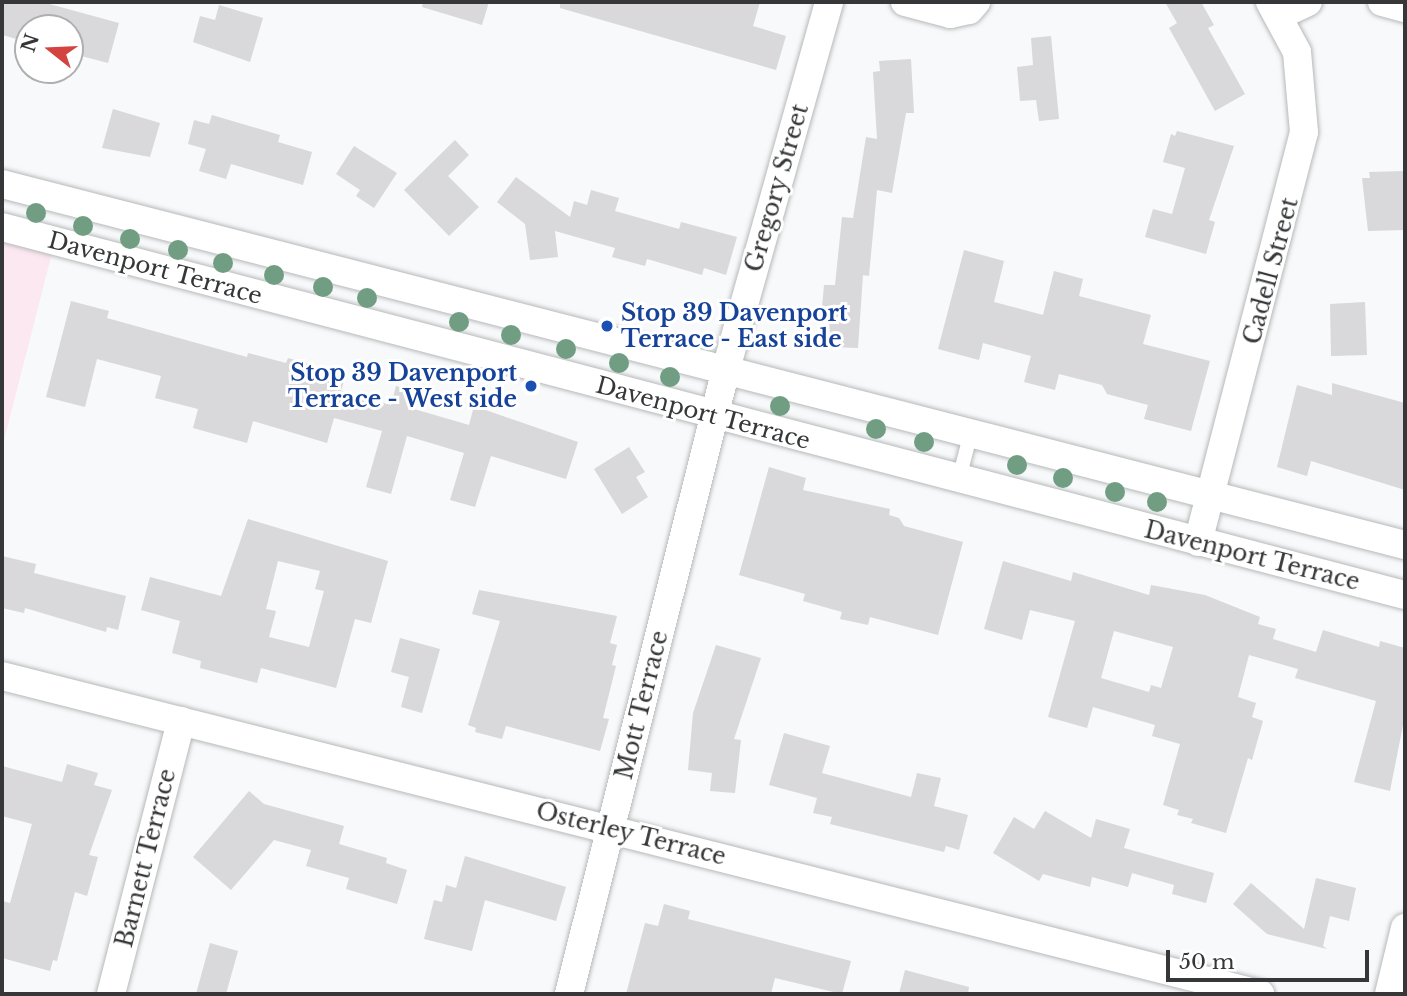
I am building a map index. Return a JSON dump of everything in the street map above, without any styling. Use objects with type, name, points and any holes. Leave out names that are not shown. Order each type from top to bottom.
[{"type":"street","name":"Gregory Street","points":[[714,416],[829,2]]},
{"type":"street","points":[[905,2],[950,14],[969,10],[976,2]]},
{"type":"street","points":[[1274,9],[1308,2]]},
{"type":"street","points":[[1382,2],[1405,8]]},
{"type":"street","name":"Cadell Street","points":[[1198,542],[1304,132],[1297,52],[1274,9]]},
{"type":"street","name":"Davenport Terrace","points":[[2,184],[1405,545]]},
{"type":"street","name":"Davenport Terrace","points":[[2,227],[714,416],[1405,595]]},
{"type":"street","name":"Mott Terrace","points":[[569,994],[714,416]]},
{"type":"street","name":"Osterley Terrace","points":[[2,676],[1260,994]]},
{"type":"street","name":"Barnett Terrace","points":[[111,994],[181,721]]},
{"type":"street","points":[[1389,994],[1405,928]]},
{"type":"lane","points":[[959,479],[971,432]]},
{"type":"shaded area","points":[[2,240],[52,253],[2,448]]},
{"type":"building","points":[[2,2],[42,2],[119,23],[108,63],[84,57],[84,14],[14,14],[14,38],[2,35]]},
{"type":"building","points":[[423,2],[489,2],[482,25],[422,7]]},
{"type":"building","points":[[560,2],[760,2],[753,26],[786,36],[776,70],[560,8]]},
{"type":"building","points":[[1165,2],[1201,2],[1214,25],[1208,28],[1245,94],[1215,111],[1169,28],[1177,23]]},
{"type":"building","points":[[219,5],[263,18],[250,62],[193,42],[200,16],[215,20]]},
{"type":"building","points":[[1051,36],[1059,119],[1039,121],[1036,100],[1020,101],[1017,67],[1033,65],[1031,38]]},
{"type":"building","points":[[911,59],[914,113],[906,113],[892,193],[877,190],[869,276],[863,275],[858,348],[831,347],[829,320],[821,319],[824,285],[835,285],[842,217],[853,218],[866,137],[877,139],[873,72],[880,71],[879,61]]},
{"type":"building","points":[[113,109],[160,123],[150,157],[102,148]]},
{"type":"building","points":[[212,115],[280,135],[278,142],[312,152],[303,185],[231,164],[226,179],[199,171],[206,149],[188,144],[194,120],[209,124]]},
{"type":"building","points":[[1177,131],[1234,146],[1209,220],[1215,222],[1206,254],[1145,237],[1153,209],[1172,214],[1185,168],[1163,162],[1171,134],[1175,136]]},
{"type":"building","points":[[455,140],[469,155],[448,176],[479,207],[449,236],[404,190]]},
{"type":"building","points":[[354,146],[397,173],[374,208],[356,196],[360,190],[336,174]]},
{"type":"building","points":[[1405,171],[1405,230],[1368,231],[1362,178],[1370,178],[1369,172]]},
{"type":"building","points":[[516,177],[570,217],[574,201],[587,205],[591,190],[619,198],[615,211],[679,229],[681,222],[737,237],[726,275],[704,268],[702,275],[647,259],[645,266],[612,257],[615,248],[555,231],[558,257],[530,260],[525,224],[497,202]]},
{"type":"building","points":[[964,250],[1004,261],[994,302],[1043,315],[1054,271],[1083,279],[1079,296],[1151,315],[1143,344],[1210,361],[1191,431],[1144,419],[1148,405],[1107,394],[1102,385],[1059,374],[1055,390],[1024,382],[1031,356],[983,343],[979,360],[938,349]]},
{"type":"building","points":[[71,301],[109,311],[107,318],[247,357],[248,353],[286,363],[288,358],[346,374],[341,391],[391,405],[396,386],[419,392],[414,409],[469,425],[474,406],[578,442],[566,479],[491,456],[475,507],[450,500],[464,453],[407,436],[391,494],[366,487],[382,431],[334,418],[327,443],[253,421],[247,443],[193,428],[198,409],[155,398],[161,376],[97,359],[85,407],[46,397]]},
{"type":"building","points":[[1365,302],[1367,355],[1331,356],[1330,304]]},
{"type":"building","points":[[1332,383],[1405,403],[1405,490],[1311,461],[1307,476],[1277,467],[1297,385],[1332,395]]},
{"type":"building","points":[[629,447],[645,472],[636,477],[648,497],[622,514],[594,469]]},
{"type":"building","points":[[769,467],[806,478],[803,490],[890,509],[889,515],[899,518],[904,526],[963,542],[938,635],[870,617],[868,625],[840,619],[842,612],[803,601],[805,594],[739,575]]},
{"type":"building","points":[[248,519],[388,561],[371,623],[355,619],[336,688],[261,668],[257,683],[200,668],[201,661],[172,653],[180,621],[141,610],[150,577],[221,596]],"holes":[[[278,561],[320,571],[315,589],[324,591],[309,647],[269,637],[276,611],[266,609]]]},
{"type":"building","points":[[2,556],[36,564],[34,573],[126,596],[118,630],[107,627],[106,632],[25,608],[24,613],[2,608]]},
{"type":"building","points":[[1003,561],[1071,581],[1073,572],[1149,595],[1151,585],[1205,595],[1260,617],[1258,624],[1276,629],[1273,639],[1316,652],[1323,630],[1379,647],[1380,641],[1405,648],[1405,715],[1390,791],[1354,782],[1376,701],[1295,678],[1298,669],[1249,655],[1238,697],[1256,703],[1252,717],[1263,721],[1252,760],[1248,758],[1226,833],[1191,823],[1193,819],[1177,815],[1179,810],[1163,805],[1180,744],[1152,736],[1155,725],[1093,707],[1087,728],[1048,717],[1075,621],[1030,610],[1022,640],[984,629]],"holes":[[[1114,631],[1173,647],[1161,688],[1151,685],[1149,692],[1101,678]]]},
{"type":"building","points":[[479,590],[617,616],[610,643],[617,645],[612,665],[616,666],[603,718],[609,719],[600,751],[506,726],[502,739],[475,732],[476,728],[468,725],[500,621],[472,614]]},
{"type":"building","points":[[400,638],[440,649],[422,713],[401,707],[409,677],[391,672]]},
{"type":"building","points":[[716,645],[761,658],[734,739],[741,740],[735,793],[710,791],[712,773],[688,770],[693,713]]},
{"type":"building","points":[[784,733],[830,746],[822,773],[911,797],[917,773],[941,778],[934,806],[968,815],[959,850],[946,846],[944,852],[830,824],[832,817],[813,813],[817,798],[769,785]]},
{"type":"building","points":[[67,764],[98,773],[94,785],[112,790],[89,855],[98,857],[87,896],[75,892],[57,961],[53,960],[50,971],[2,958],[2,901],[10,903],[32,824],[2,816],[2,766],[62,782]]},
{"type":"building","points":[[249,791],[264,804],[344,826],[339,844],[387,858],[386,863],[407,870],[397,904],[346,889],[349,878],[306,866],[311,850],[274,840],[231,890],[193,857]]},
{"type":"building","points":[[1045,811],[1091,838],[1096,819],[1130,829],[1124,848],[1214,873],[1206,903],[1172,894],[1174,885],[1132,873],[1128,887],[1092,877],[1090,887],[1043,874],[1039,881],[993,853],[1014,817],[1034,829]]},
{"type":"building","points":[[465,856],[566,887],[556,921],[485,900],[472,951],[424,939],[434,900],[442,902],[446,885],[456,888]]},
{"type":"building","points":[[1316,878],[1356,888],[1349,921],[1330,916],[1323,946],[1327,949],[1267,934],[1233,904],[1251,883],[1304,929]]},
{"type":"building","points":[[664,904],[690,911],[688,919],[851,961],[842,994],[775,978],[771,994],[626,994],[645,923],[658,926]]},
{"type":"building","points":[[210,943],[238,951],[226,994],[196,994]]},
{"type":"building","points":[[905,970],[969,987],[968,994],[899,994]]},
{"type":"place","name":"Stop 39 Davenport Terrace - East side","points":[[607,326]]},
{"type":"place","name":"Stop 39 Davenport Terrace - West side","points":[[531,386]]}]
